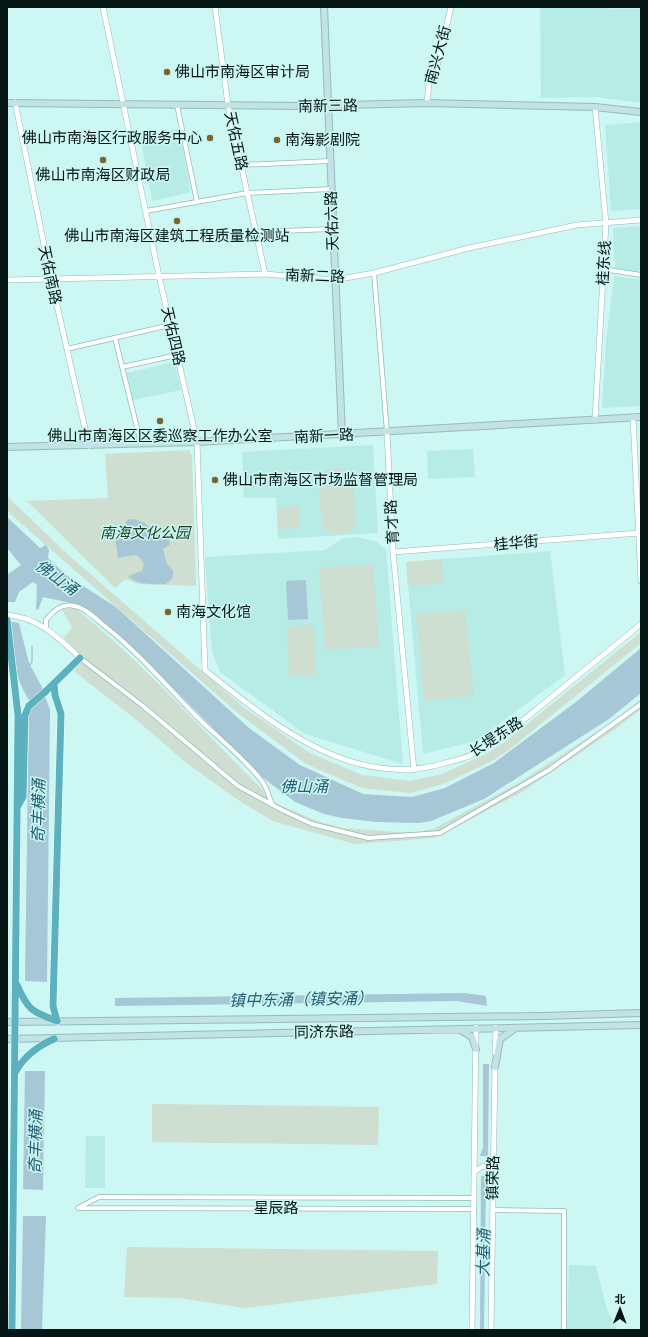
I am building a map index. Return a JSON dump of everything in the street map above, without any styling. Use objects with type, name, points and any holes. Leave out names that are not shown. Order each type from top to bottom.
[{"type":"highway","points":[[7,620],[17,705],[15,1073],[10,1310],[12,1330]]},
{"type":"highway","points":[[17,808],[22,797],[25,715],[29,706],[46,692],[80,658]]},
{"type":"highway","points":[[54,684],[55,695],[61,714],[53,1006],[57,1021]]},
{"type":"highway","points":[[16,982],[25,1002],[33,1011],[57,1021]]},
{"type":"highway","points":[[15,1073],[20,1063],[32,1051],[54,1039]]},
{"type":"main road","name":"天佑六路","points":[[324,7],[334,280],[342,435]]},
{"type":"main road","name":"南新三路","points":[[7,102],[328,106],[427,103],[595,107],[641,112]]},
{"type":"main road","name":"南新一路","points":[[7,447],[197,442],[387,433],[641,417]]},
{"type":"main road","name":"同济东路","points":[[7,1022],[543,1016],[641,1013]]},
{"type":"main road","name":"同济东路","points":[[7,1039],[457,1029],[476,1027],[641,1025]]},
{"type":"main road","points":[[495,1067],[500,1039],[517,1027]]},
{"type":"main road","points":[[457,1029],[472,1038],[476,1048]]},
{"type":"street","name":"天佑四路","points":[[103,7],[159,276],[197,442],[205,670]]},
{"type":"street","name":"天佑五路","points":[[215,7],[228,105],[265,274]]},
{"type":"street","name":"南兴大街","points":[[427,103],[429,83],[435,74],[451,7]]},
{"type":"street","name":"天佑南路","points":[[15,102],[66,349],[89,446]]},
{"type":"street","points":[[177,105],[197,202]]},
{"type":"street","name":"桂东线","points":[[595,107],[606,223],[595,420]]},
{"type":"street","points":[[241,165],[330,161]]},
{"type":"street","points":[[146,211],[247,192],[331,189]]},
{"type":"street","name":"南新二路","points":[[7,280],[265,274],[334,280],[374,273],[469,248],[577,225],[641,220]]},
{"type":"street","points":[[256,232],[332,229]]},
{"type":"street","points":[[604,269],[641,275]]},
{"type":"street","name":"育才路","points":[[374,273],[387,433],[393,552],[414,770]]},
{"type":"street","points":[[66,349],[170,325]]},
{"type":"street","points":[[115,338],[141,444]]},
{"type":"street","points":[[122,368],[177,355]]},
{"type":"street","points":[[633,417],[641,581]]},
{"type":"street","name":"桂华街","points":[[393,552],[639,533]]},
{"type":"street","points":[[46,629],[46,620],[52,612],[65,605],[75,606],[89,613],[122,640],[163,680],[195,715],[248,766],[266,786],[272,805]]},
{"type":"street","points":[[7,615],[17,616],[46,629],[80,658],[143,706],[238,786],[272,805],[312,824],[368,838],[440,833],[549,770],[641,704]]},
{"type":"street","name":"长堤东路","points":[[205,670],[269,721],[314,748],[356,763],[382,770],[414,770],[470,756],[500,738],[641,624]]},
{"type":"street","name":"镇荣路","points":[[472,1330],[476,1027]]},
{"type":"street","name":"镇荣路","points":[[491,1330],[496,1027]]},
{"type":"street","points":[[474,1172],[483,1166],[494,1169]]},
{"type":"street","name":"星辰路","points":[[474,1198],[100,1197],[78,1208],[474,1209]]},
{"type":"street","points":[[493,1210],[564,1211],[564,1330]]},
{"type":"shaded area","points":[[540,7],[641,9],[641,103],[596,97],[541,98]]},
{"type":"shaded area","points":[[641,122],[641,209],[611,211],[605,125]]},
{"type":"shaded area","points":[[179,129],[191,192],[152,201],[140,135]]},
{"type":"shaded area","points":[[641,226],[641,272],[615,268],[613,228]]},
{"type":"shaded area","points":[[614,276],[641,280],[641,406],[602,408],[606,342]]},
{"type":"shaded area","points":[[175,362],[181,390],[133,400],[127,373]]},
{"type":"shaded area","points":[[373,445],[378,533],[278,539],[276,498],[244,498],[242,452]]},
{"type":"shaded area","points":[[473,449],[475,477],[428,479],[427,451]]},
{"type":"shaded area","points":[[355,537],[375,541],[386,549],[403,764],[305,734],[220,672],[212,652],[205,557],[325,550],[341,539]]},
{"type":"shaded area","points":[[550,551],[565,675],[476,741],[423,754],[406,562]]},
{"type":"shaded area","points":[[86,1136],[105,1136],[105,1188],[85,1188]]},
{"type":"shaded area","points":[[569,1265],[596,1266],[606,1307],[617,1330],[567,1330]]},
{"type":"green space","name":"南海文化公园","points":[[189,450],[192,457],[196,586],[138,584],[126,579],[115,588],[27,501],[108,498],[105,454]]},
{"type":"green space","points":[[333,468],[340,468],[346,471],[353,479],[356,522],[351,531],[344,533],[334,533],[324,529],[320,501],[320,485],[322,475]]},
{"type":"green space","points":[[7,496],[64,551],[243,707],[310,753],[362,775],[410,781],[442,774],[486,754],[505,742],[641,632],[641,643],[510,749],[492,761],[443,784],[410,793],[362,788],[306,764],[239,714],[7,511]]},
{"type":"green space","points":[[299,506],[300,528],[278,529],[278,507]]},
{"type":"green space","points":[[442,559],[443,583],[408,586],[406,562]]},
{"type":"green space","points":[[373,564],[379,646],[325,650],[319,568]]},
{"type":"green space","points":[[75,608],[148,673],[262,789],[268,800],[317,821],[343,828],[396,832],[417,832],[433,829],[520,782],[613,721],[641,699],[641,709],[614,730],[522,792],[435,838],[355,844],[273,821],[235,798],[184,761],[139,722],[74,671],[83,658],[64,638],[72,628],[62,609]]},
{"type":"green space","points":[[465,610],[474,696],[424,701],[416,614]]},
{"type":"green space","points":[[314,625],[316,675],[289,676],[287,626]]},
{"type":"green space","points":[[152,1104],[379,1107],[378,1145],[152,1142]]},
{"type":"green space","points":[[127,1247],[438,1251],[437,1284],[245,1308],[179,1298],[124,1297]]},
{"type":"water","name":"佛山涌","points":[[7,517],[40,548],[46,545],[49,550],[48,558],[66,575],[116,607],[249,728],[300,765],[363,794],[412,797],[445,788],[494,763],[576,702],[641,648],[641,693],[609,719],[484,799],[431,821],[419,823],[376,822],[342,818],[324,814],[295,802],[262,777],[119,634],[80,605],[43,597],[38,610],[36,609],[37,585],[33,582],[19,592],[15,602],[7,602],[7,575],[21,565],[7,548]]},
{"type":"water","points":[[127,520],[139,520],[154,530],[163,540],[169,539],[170,545],[163,549],[167,564],[173,570],[173,577],[166,584],[146,584],[132,579],[128,576],[142,571],[144,564],[138,556],[135,555],[118,558],[115,537],[120,536],[121,529],[124,527]]},
{"type":"water","points":[[306,580],[308,619],[288,620],[286,581]]},
{"type":"water","points":[[7,621],[19,623],[29,663],[42,687],[50,710],[47,982],[25,981],[29,700],[16,671]]},
{"type":"water","name":"镇中东涌（镇安涌）","points":[[465,993],[486,996],[487,1006],[457,1001],[115,1006],[115,998]]},
{"type":"water","points":[[483,1064],[489,1064],[488,1156],[480,1156],[483,1147]]},
{"type":"water","points":[[25,1071],[45,1071],[43,1190],[23,1189]]},
{"type":"water","name":"大基涌","points":[[481,1176],[486,1176],[484,1330],[480,1330]]},
{"type":"water","points":[[23,1216],[46,1216],[42,1330],[21,1330]]},
{"type":"waterway","name":"奇丰横涌","points":[[29,666],[32,662],[32,646]]},
{"type":"place","name":"佛山市南海区审计局","points":[[167,72]]},
{"type":"place","name":"佛山市南海区行政服务中心","points":[[210,138]]},
{"type":"place","name":"南海影剧院","points":[[277,140]]},
{"type":"place","name":"佛山市南海区财政局","points":[[103,160]]},
{"type":"place","name":"佛山市南海区建筑工程质量检测站","points":[[177,221]]},
{"type":"place","name":"佛山市南海区区委巡察工作办公室","points":[[160,421]]},
{"type":"place","name":"佛山市南海区市场监督管理局","points":[[215,480]]},
{"type":"place","name":"南海文化馆","points":[[168,612]]}]
